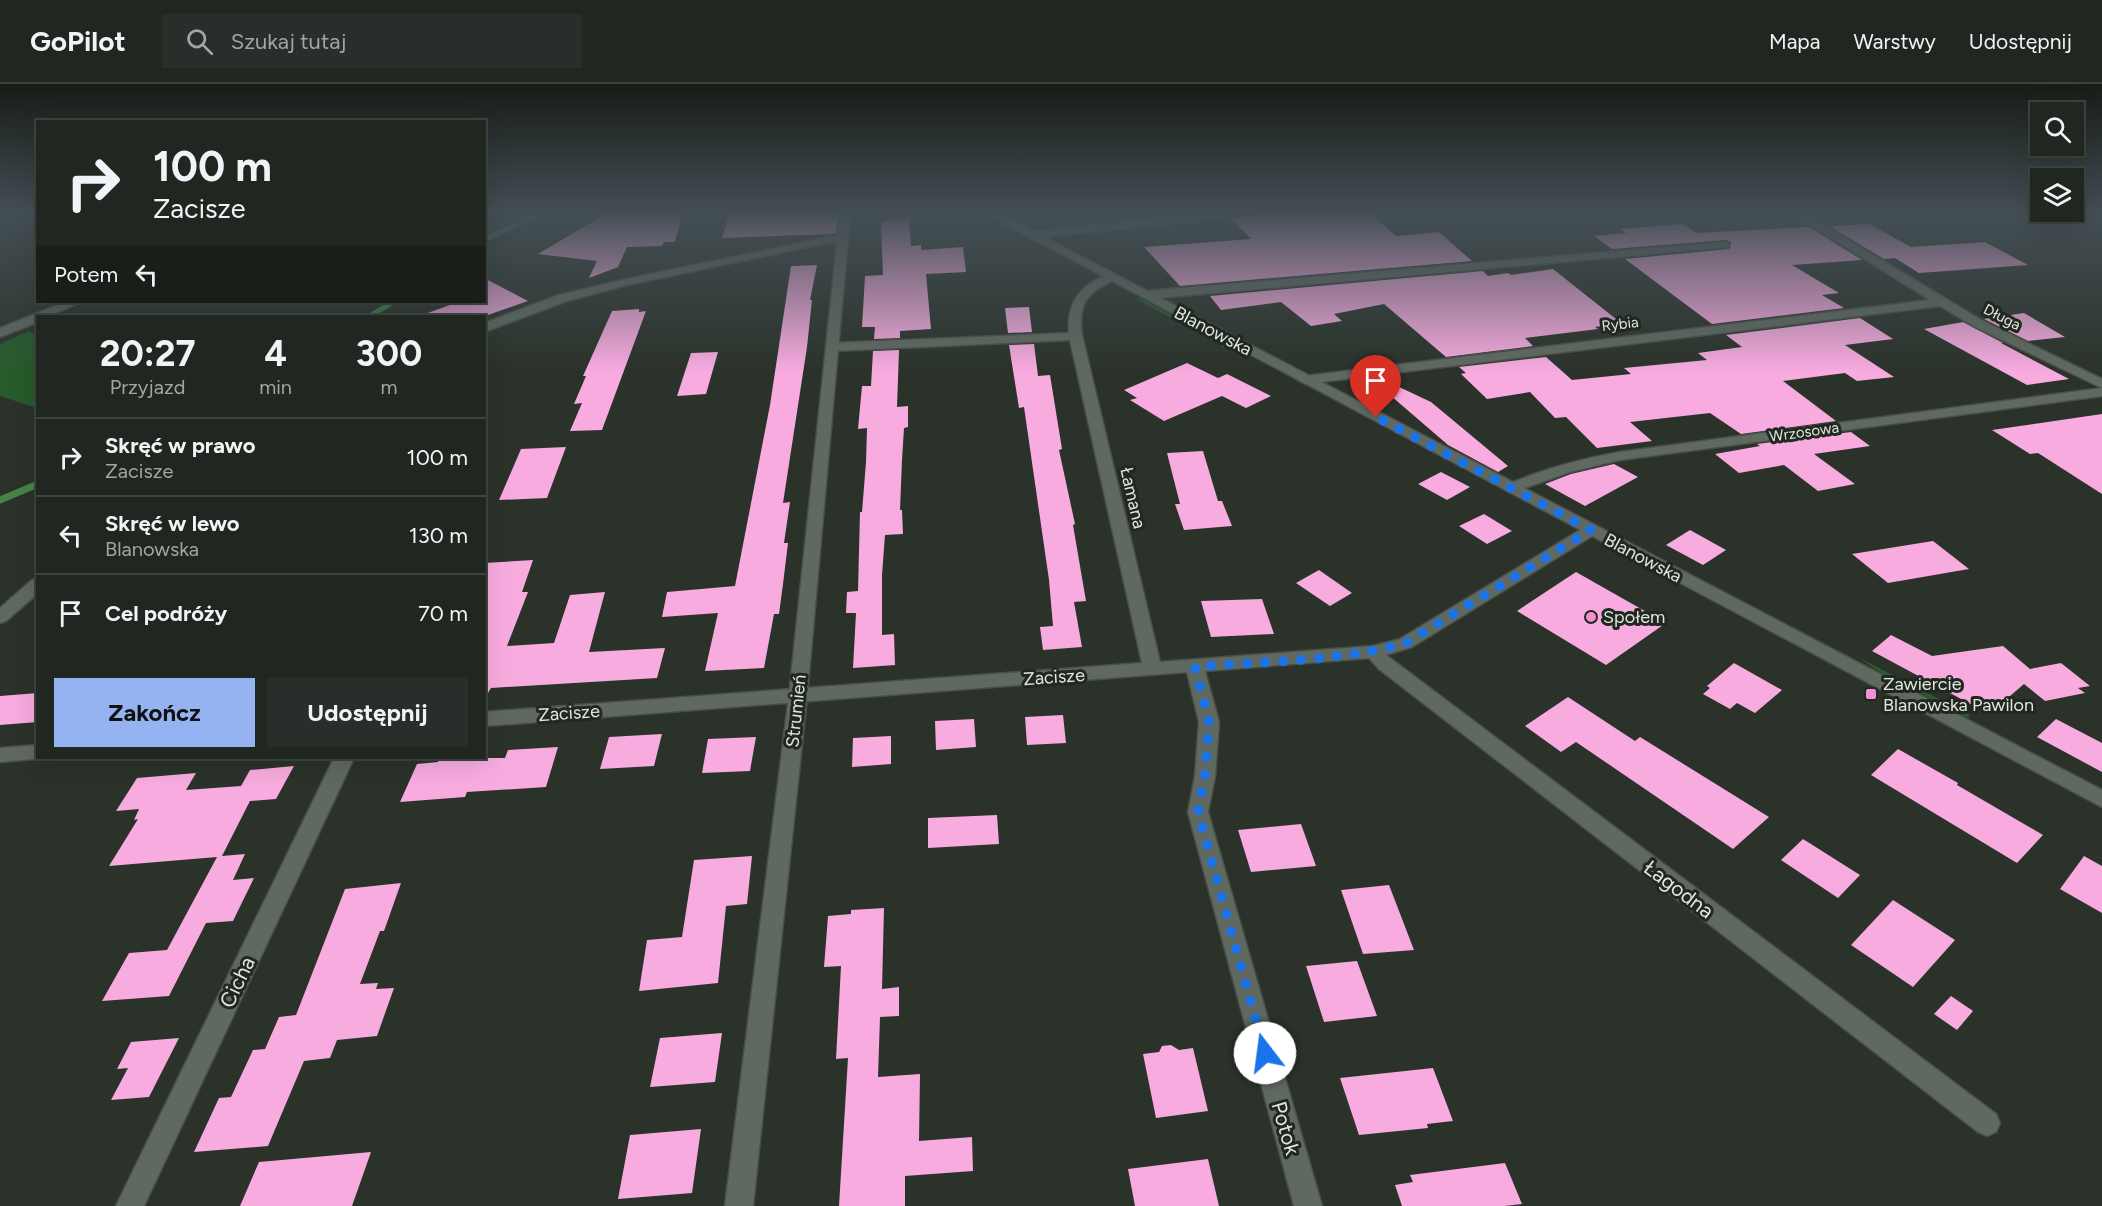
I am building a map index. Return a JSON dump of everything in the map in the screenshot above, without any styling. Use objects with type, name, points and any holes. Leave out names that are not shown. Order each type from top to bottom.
[{"type":"street","points":[[486,327],[563,298],[697,267]]},
{"type":"street","name":"Strumień","points":[[739,1206],[798,696],[840,267]]},
{"type":"street","name":"Blanowska","points":[[1092,267],[2102,799]]},
{"type":"street","points":[[1146,296],[1471,267]]},
{"type":"street","name":"Długa","points":[[1884,267],[1979,324],[2102,384]]},
{"type":"street","name":"Łamana","points":[[1112,278],[1091,289],[1077,302],[1073,315],[1154,670]]},
{"type":"street","name":"Rybia","points":[[1305,380],[1940,302]]},
{"type":"street","points":[[43,315],[73,303]]},
{"type":"street","points":[[0,333],[36,318]]},
{"type":"street","points":[[832,347],[1076,336]]},
{"type":"street","name":"Wrzosowa","points":[[1511,488],[1544,473],[1620,456],[2102,392]]},
{"type":"street","name":"Zacisze","points":[[486,719],[1373,652],[1406,643],[1591,530]]},
{"type":"street","points":[[0,617],[36,586]]},
{"type":"street","name":"Łagodna","points":[[1373,652],[1385,665],[1988,1123]]},
{"type":"street","name":"Potok","points":[[1195,667],[1209,722],[1205,776],[1198,812],[1308,1206]]},
{"type":"street","points":[[0,755],[36,752]]},
{"type":"street","name":"Cicha","points":[[130,1206],[344,759]]},
{"type":"green space","points":[[1140,298],[1243,353],[1239,355],[1136,299]]},
{"type":"green space","points":[[29,331],[36,336],[36,408],[0,396],[0,344]]},
{"type":"green space","points":[[1856,656],[1970,715],[1968,718],[1881,673]]},
{"type":"building","points":[[594,267],[617,267],[589,278]]},
{"type":"building","points":[[791,267],[817,267],[810,300],[812,300],[807,347],[783,503],[790,502],[784,543],[788,543],[779,614],[774,614],[764,668],[705,671],[718,613],[662,617],[667,592],[735,586],[770,405]]},
{"type":"building","points":[[883,267],[965,267],[966,272],[926,274],[931,329],[900,331],[900,338],[874,339],[875,327],[862,327],[865,276],[883,275]]},
{"type":"building","points":[[1163,267],[1398,267],[1180,286]]},
{"type":"building","points":[[1636,267],[1796,267],[1839,293],[1822,295],[1844,308],[1712,324]]},
{"type":"building","points":[[1910,267],[1996,267],[1919,273]]},
{"type":"building","points":[[1553,269],[1621,323],[1595,327],[1598,329],[1525,338],[1533,346],[1446,357],[1384,304],[1334,314],[1342,321],[1311,326],[1281,302],[1221,310],[1210,296],[1483,271],[1488,276]]},
{"type":"building","points":[[486,279],[528,301],[486,316],[425,314],[455,303],[486,303]]},
{"type":"building","points":[[1029,307],[1032,332],[1008,333],[1005,308]]},
{"type":"building","points":[[639,309],[639,312],[646,311],[602,430],[570,431],[582,403],[574,404],[586,376],[583,376],[612,311]]},
{"type":"building","points":[[2024,313],[2065,337],[2028,341],[1984,319]]},
{"type":"building","points":[[1860,318],[1893,339],[1845,345],[1894,377],[1857,381],[1845,373],[1783,381],[1836,421],[1741,434],[1710,413],[1630,422],[1652,441],[1597,448],[1566,417],[1555,418],[1530,392],[1487,399],[1461,374],[1466,373],[1459,367],[1546,357],[1572,380],[1631,374],[1624,368],[1707,360],[1698,353],[1742,347],[1726,335]]},
{"type":"building","points":[[1963,322],[2069,379],[2027,385],[1924,329]]},
{"type":"building","points":[[1034,344],[1038,376],[1050,375],[1062,449],[1059,450],[1075,524],[1073,525],[1086,601],[1074,602],[1082,647],[1043,650],[1040,627],[1053,626],[1049,580],[1024,407],[1019,408],[1009,345]]},
{"type":"building","points":[[899,350],[897,407],[908,406],[908,427],[904,428],[900,510],[902,510],[903,534],[885,535],[882,575],[882,635],[894,634],[895,665],[853,668],[856,613],[846,613],[847,592],[858,591],[860,512],[862,512],[867,428],[858,429],[862,386],[871,386],[873,351]]},
{"type":"building","points":[[718,352],[706,394],[677,396],[691,353]]},
{"type":"building","points":[[1187,363],[1218,378],[1227,374],[1271,396],[1246,408],[1222,396],[1164,421],[1130,400],[1137,398],[1124,390]]},
{"type":"building","points":[[1380,378],[1431,402],[1508,466],[1498,472],[1448,445],[1376,383]]},
{"type":"building","points":[[2102,414],[2102,494],[2038,453],[2030,454],[1992,430]]},
{"type":"building","points":[[1851,432],[1870,446],[1814,454],[1855,484],[1818,491],[1784,465],[1739,473],[1715,454],[1760,446],[1757,444]]},
{"type":"building","points":[[566,447],[547,498],[499,500],[521,449]]},
{"type":"building","points":[[1203,451],[1218,501],[1222,501],[1232,526],[1184,530],[1175,504],[1180,504],[1167,453]]},
{"type":"building","points":[[1614,464],[1638,477],[1585,506],[1545,484],[1571,474]]},
{"type":"building","points":[[1441,472],[1470,487],[1447,500],[1418,484]]},
{"type":"building","points":[[1484,514],[1512,531],[1487,544],[1459,526]]},
{"type":"building","points":[[1690,530],[1726,550],[1703,565],[1666,545]]},
{"type":"building","points":[[1933,541],[1969,569],[1888,583],[1852,554]]},
{"type":"building","points":[[533,560],[522,592],[528,592],[507,646],[554,643],[570,595],[605,592],[589,652],[665,648],[657,678],[491,688],[486,697],[486,563]]},
{"type":"building","points":[[1319,570],[1352,593],[1330,606],[1296,583]]},
{"type":"building","name":"Społem","points":[[1576,572],[1666,623],[1606,665],[1517,611]]},
{"type":"building","points":[[1262,599],[1274,634],[1211,637],[1201,601]]},
{"type":"building","points":[[1891,635],[1932,656],[2003,646],[2030,669],[2061,663],[2090,686],[2078,688],[2085,693],[2045,701],[2024,684],[1989,714],[1872,651]]},
{"type":"building","points":[[1734,663],[1782,690],[1755,713],[1737,703],[1730,709],[1703,694],[1710,688],[1707,686]]},
{"type":"building","points":[[36,693],[36,722],[0,725],[0,696]]},
{"type":"building","points":[[1568,697],[1635,741],[1640,737],[1769,817],[1733,849],[1576,742],[1561,752],[1525,726]]},
{"type":"building","points":[[1063,715],[1066,743],[1027,745],[1025,717]]},
{"type":"building","points":[[974,719],[976,747],[936,750],[935,721]]},
{"type":"building","points":[[2056,719],[2102,743],[2102,772],[2037,737]]},
{"type":"building","points":[[662,734],[654,766],[600,769],[609,737]]},
{"type":"building","points":[[891,736],[891,764],[852,767],[853,738]]},
{"type":"building","points":[[756,737],[750,771],[702,773],[708,739]]},
{"type":"building","points":[[558,747],[546,787],[467,792],[465,797],[400,802],[417,764],[438,762],[440,759],[505,758],[508,750]]},
{"type":"building","points":[[1898,749],[2043,835],[2017,863],[1871,775]]},
{"type":"building","points":[[294,766],[276,799],[250,801],[222,856],[245,854],[233,880],[254,878],[233,921],[206,923],[169,996],[102,1001],[129,953],[167,950],[217,857],[109,866],[138,819],[134,820],[139,809],[116,811],[137,778],[196,773],[186,790],[241,786],[250,770]]},
{"type":"building","points":[[997,815],[999,844],[928,848],[928,818]]},
{"type":"building","points":[[1301,824],[1316,866],[1251,872],[1238,830]]},
{"type":"building","points":[[1803,839],[1860,875],[1838,898],[1781,860]]},
{"type":"building","points":[[752,856],[747,904],[726,906],[718,983],[639,991],[647,940],[682,937],[694,860]]},
{"type":"building","points":[[2084,856],[2102,866],[2102,913],[2060,889]]},
{"type":"building","points":[[401,883],[384,931],[380,931],[360,984],[378,983],[376,989],[394,988],[377,1036],[337,1040],[330,1058],[304,1061],[268,1146],[194,1152],[219,1098],[231,1097],[253,1050],[265,1049],[279,1017],[296,1015],[345,889]]},
{"type":"building","points":[[1389,885],[1414,950],[1363,954],[1341,890]]},
{"type":"building","points":[[1893,900],[1955,940],[1913,987],[1851,945]]},
{"type":"building","points":[[884,908],[882,989],[899,987],[899,1016],[880,1017],[878,1077],[920,1074],[919,1141],[972,1137],[973,1171],[905,1176],[905,1206],[839,1206],[848,1058],[836,1059],[841,966],[824,967],[828,916],[851,914],[851,910]]},
{"type":"building","points":[[1357,961],[1377,1016],[1324,1022],[1306,966]]},
{"type":"building","points":[[1951,996],[1973,1011],[1957,1030],[1934,1014]]},
{"type":"building","points":[[722,1033],[715,1082],[650,1087],[660,1038]]},
{"type":"building","points":[[179,1038],[149,1097],[111,1100],[128,1068],[117,1069],[131,1042]]},
{"type":"building","points":[[1171,1045],[1179,1050],[1193,1048],[1208,1111],[1156,1118],[1143,1054],[1159,1052],[1162,1046]]},
{"type":"building","points":[[1433,1068],[1453,1121],[1427,1124],[1428,1128],[1359,1135],[1340,1078]]},
{"type":"building","points":[[701,1129],[692,1193],[618,1199],[630,1135]]},
{"type":"building","points":[[371,1152],[352,1206],[240,1206],[259,1162]]},
{"type":"building","points":[[1208,1159],[1219,1206],[1135,1206],[1128,1169]]},
{"type":"building","points":[[1505,1163],[1522,1204],[1402,1206],[1395,1185],[1413,1182],[1410,1175]]},
{"type":"waterway","points":[[372,315],[391,303]]},
{"type":"waterway","points":[[0,500],[36,485]]},
{"type":"place","name":"Społem","points":[[1591,617]]},
{"type":"place","name":"Zawiercie Blanowska Pawilon","points":[[1871,694]]},
{"type":"route","points":[[1265,1053],[1198,812],[1205,776],[1209,722],[1195,667],[1348,656],[1406,643],[1591,530],[1376,417]]}]
